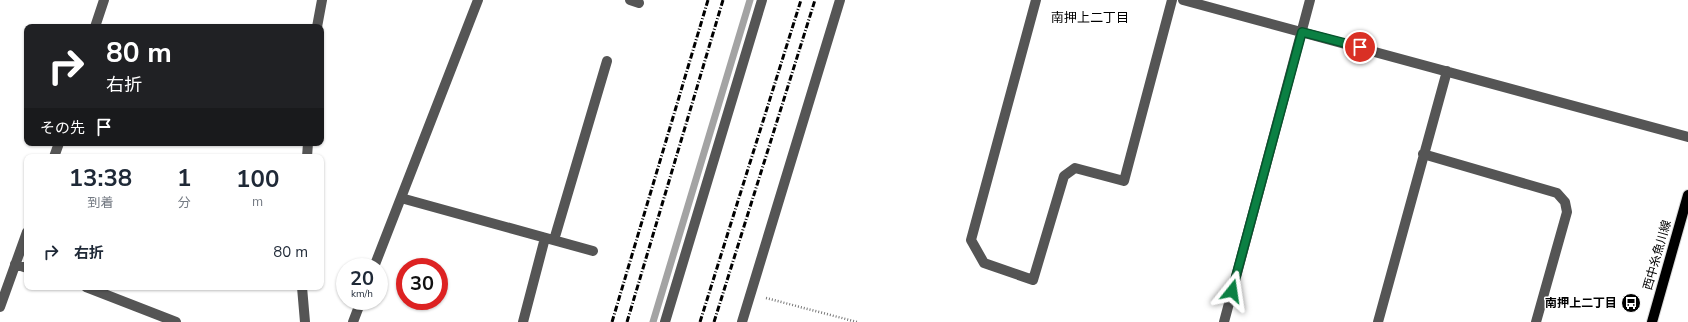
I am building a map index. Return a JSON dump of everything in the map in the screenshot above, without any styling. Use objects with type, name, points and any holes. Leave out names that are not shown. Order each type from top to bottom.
[{"type":"main road","name":"西中糸魚川線","points":[[1652,322],[1688,195]]},
{"type":"street","points":[[96,24],[104,0]]},
{"type":"street","points":[[318,24],[322,0]]},
{"type":"street","points":[[378,258],[478,0]]},
{"type":"street","points":[[665,322],[762,0]]},
{"type":"street","points":[[742,322],[840,0]]},
{"type":"street","points":[[1036,0],[972,240],[984,263],[1033,280],[1064,176],[1075,168],[1124,181],[1172,0]]},
{"type":"street","points":[[1183,0],[1688,137]]},
{"type":"street","points":[[1224,322],[1310,0]]},
{"type":"street","points":[[523,322],[607,61]]},
{"type":"street","points":[[1378,322],[1447,71]]},
{"type":"street","points":[[1423,154],[1557,193],[1565,202],[1567,212],[1536,322]]},
{"type":"street","points":[[401,198],[593,251]]},
{"type":"street","points":[[0,307],[24,240]]},
{"type":"street","points":[[15,264],[24,267]]},
{"type":"street","points":[[93,290],[173,322]]},
{"type":"street","points":[[302,290],[305,322]]},
{"type":"street","points":[[353,322],[358,310]]},
{"type":"path","points":[[750,294],[857,322]]},
{"type":"waterway","points":[[653,322],[750,0]]},
{"type":"railway","points":[[612,322],[708,0]]},
{"type":"railway","points":[[627,322],[723,0]]},
{"type":"railway","points":[[700,322],[801,0]]},
{"type":"railway","points":[[714,322],[815,0]]},
{"type":"place","name":"南押上二丁目","points":[[1631,303]]},
{"type":"district","name":"南押上二丁目","points":[[1090,17]]},
{"type":"route","points":[[1232,291],[1302,32],[1360,47]]}]
